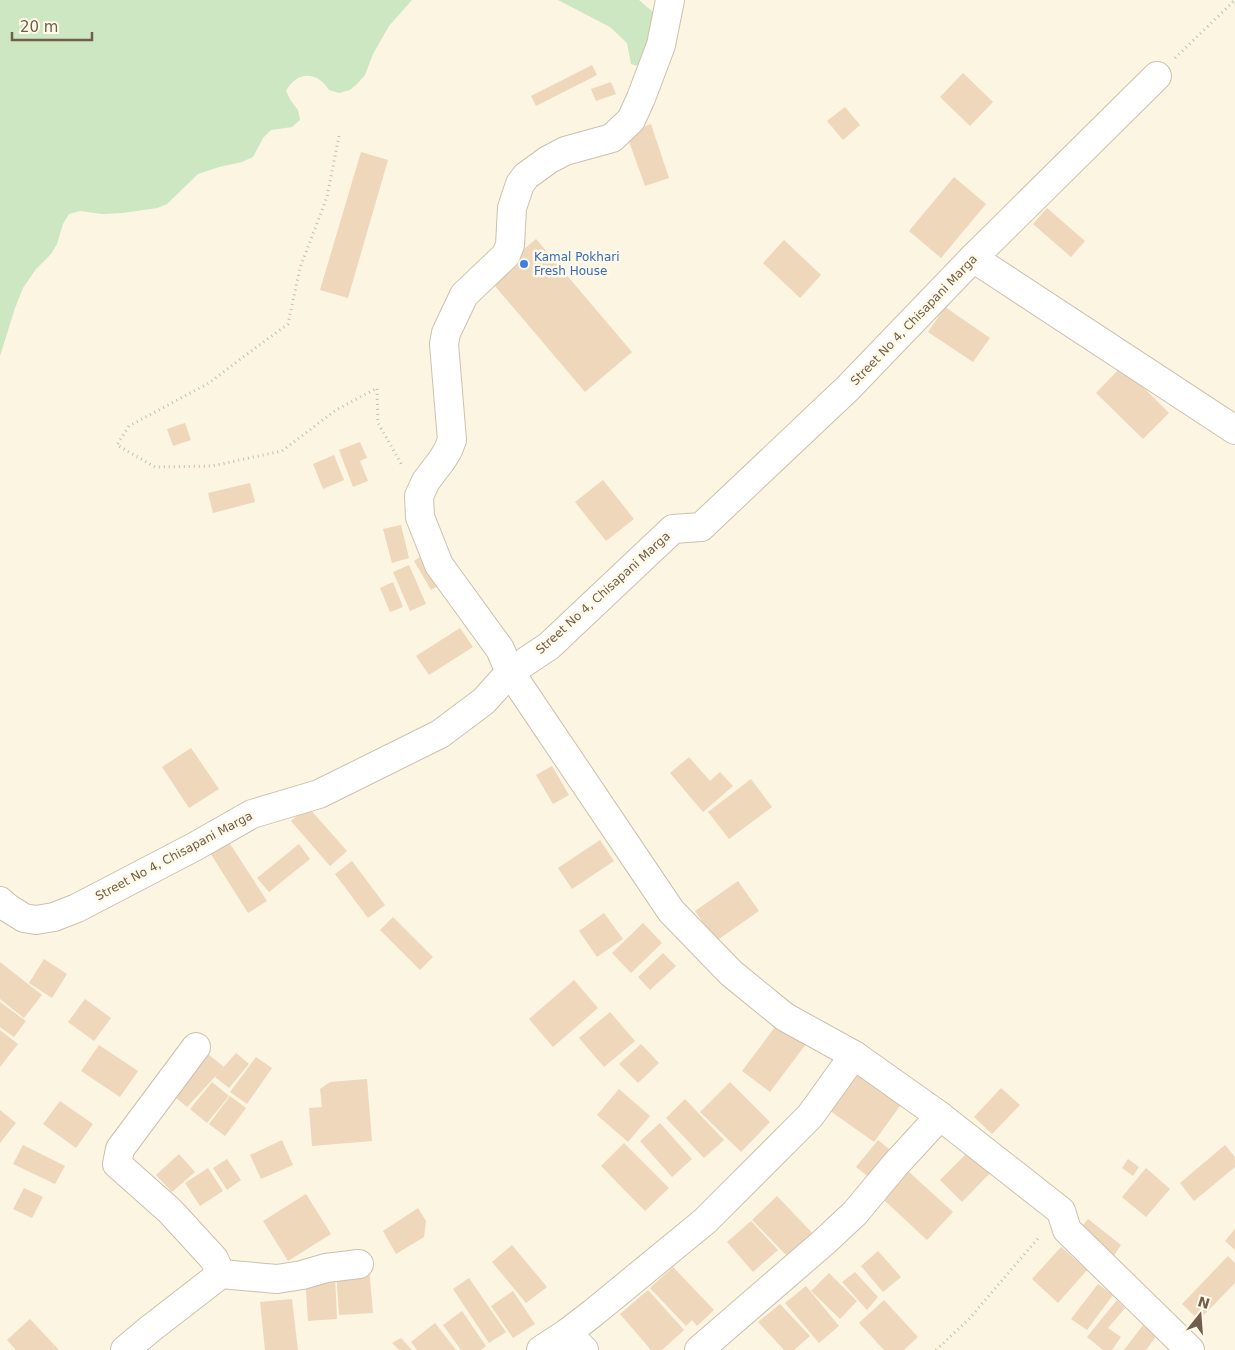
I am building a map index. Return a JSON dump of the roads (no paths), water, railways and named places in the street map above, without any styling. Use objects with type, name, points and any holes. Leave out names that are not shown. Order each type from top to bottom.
[{"type":"street","points":[[670,0],[662,45],[631,120],[612,138],[565,152],[548,160],[526,176],[520,184],[512,208],[510,245],[506,255],[464,295],[446,334],[444,344],[452,440],[448,450],[426,481],[419,496],[420,517],[439,565],[500,649],[510,672],[671,911],[731,973],[785,1017],[854,1055],[940,1116],[1061,1211],[1067,1230],[1190,1350]]},
{"type":"street","name":"Street No 4, Chisapani Marga","points":[[3,911],[36,920],[54,917],[77,908],[194,847],[252,814],[319,794],[440,734],[484,701],[510,672],[549,646],[673,529],[700,527],[848,388],[973,258],[1157,76]]},
{"type":"street","points":[[973,258],[1235,430]]},
{"type":"street","points":[[196,1047],[120,1149],[117,1164],[170,1211],[214,1259],[221,1274]]},
{"type":"street","points":[[541,1350],[576,1341],[705,1221],[810,1116],[854,1055]]},
{"type":"street","points":[[699,1350],[855,1213],[895,1165],[940,1116]]},
{"type":"street","points":[[125,1350],[221,1274],[277,1279],[302,1275],[326,1268],[359,1264]]},
{"type":"place","name":"Kamal Pokhari Fresh House","points":[[524,264]]}]
